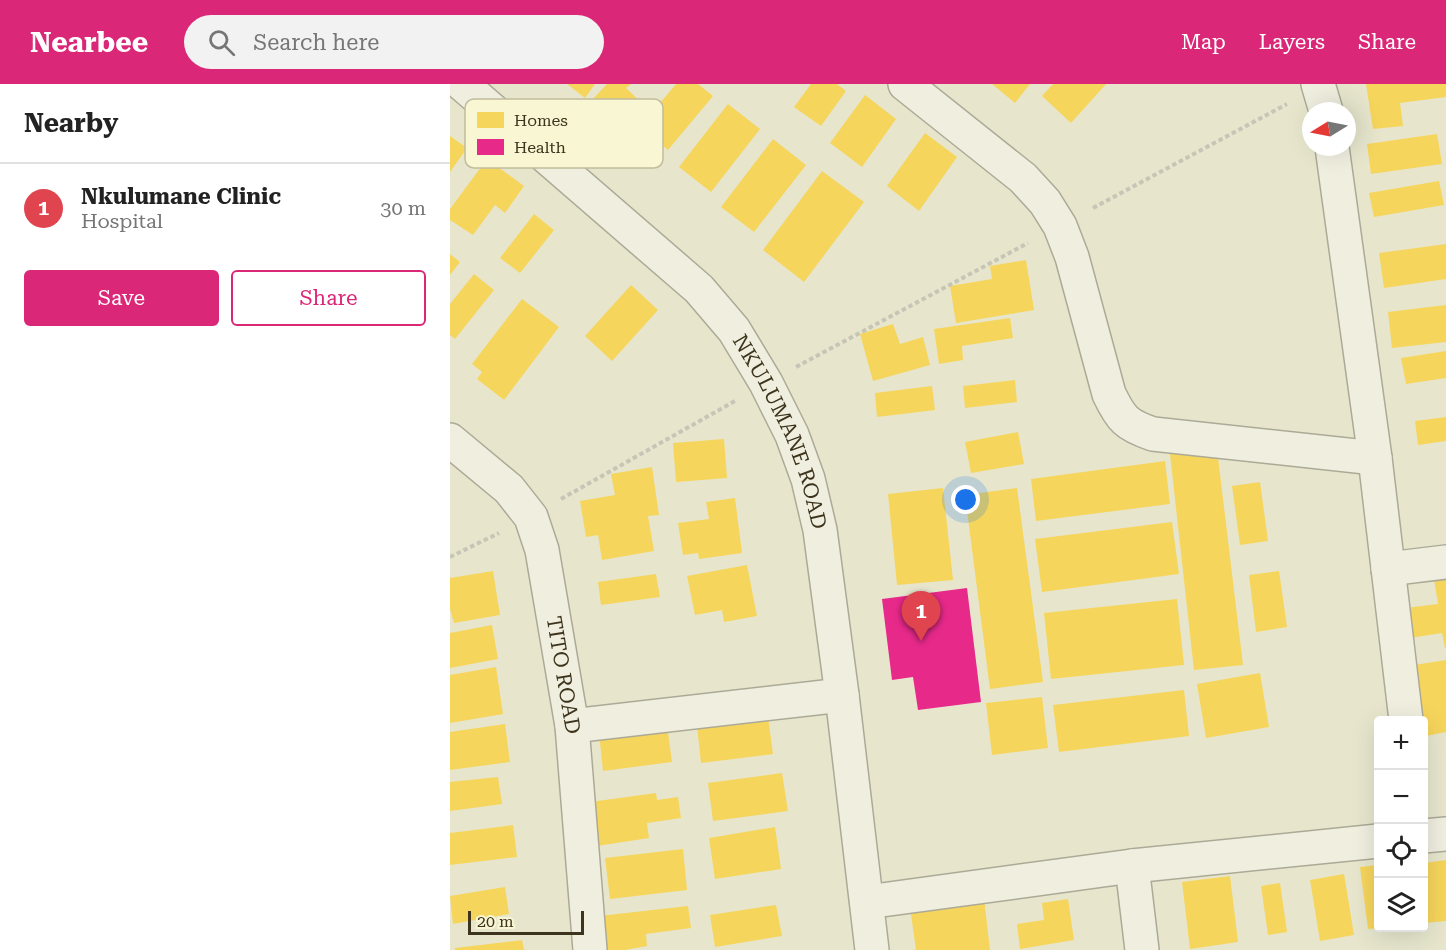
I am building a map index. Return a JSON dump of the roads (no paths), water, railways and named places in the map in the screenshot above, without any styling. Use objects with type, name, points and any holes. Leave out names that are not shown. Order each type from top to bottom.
[{"type":"street","points":[[905,84],[1023,178],[1045,202],[1060,226],[1072,257],[1109,394],[1119,415],[1133,428],[1153,434],[1375,458]]},
{"type":"street","points":[[1333,156],[1375,458],[1406,716]]},
{"type":"street","name":"NKULUMANE ROAD","points":[[566,168],[699,289],[734,330],[766,383],[792,435],[808,479],[820,530],[872,950]]},
{"type":"street","name":"TITO ROAD","points":[[450,440],[509,489],[531,517],[542,550],[572,726],[590,950]]},
{"type":"street","points":[[1388,569],[1446,562]]},
{"type":"street","points":[[572,726],[842,695]]},
{"type":"street","points":[[1428,836],[1446,834]]},
{"type":"street","points":[[867,902],[1132,866],[1374,841]]},
{"type":"street","points":[[1132,866],[1142,950]]},
{"type":"place","name":"Nkulumane Clinic","points":[[921,641]]}]
